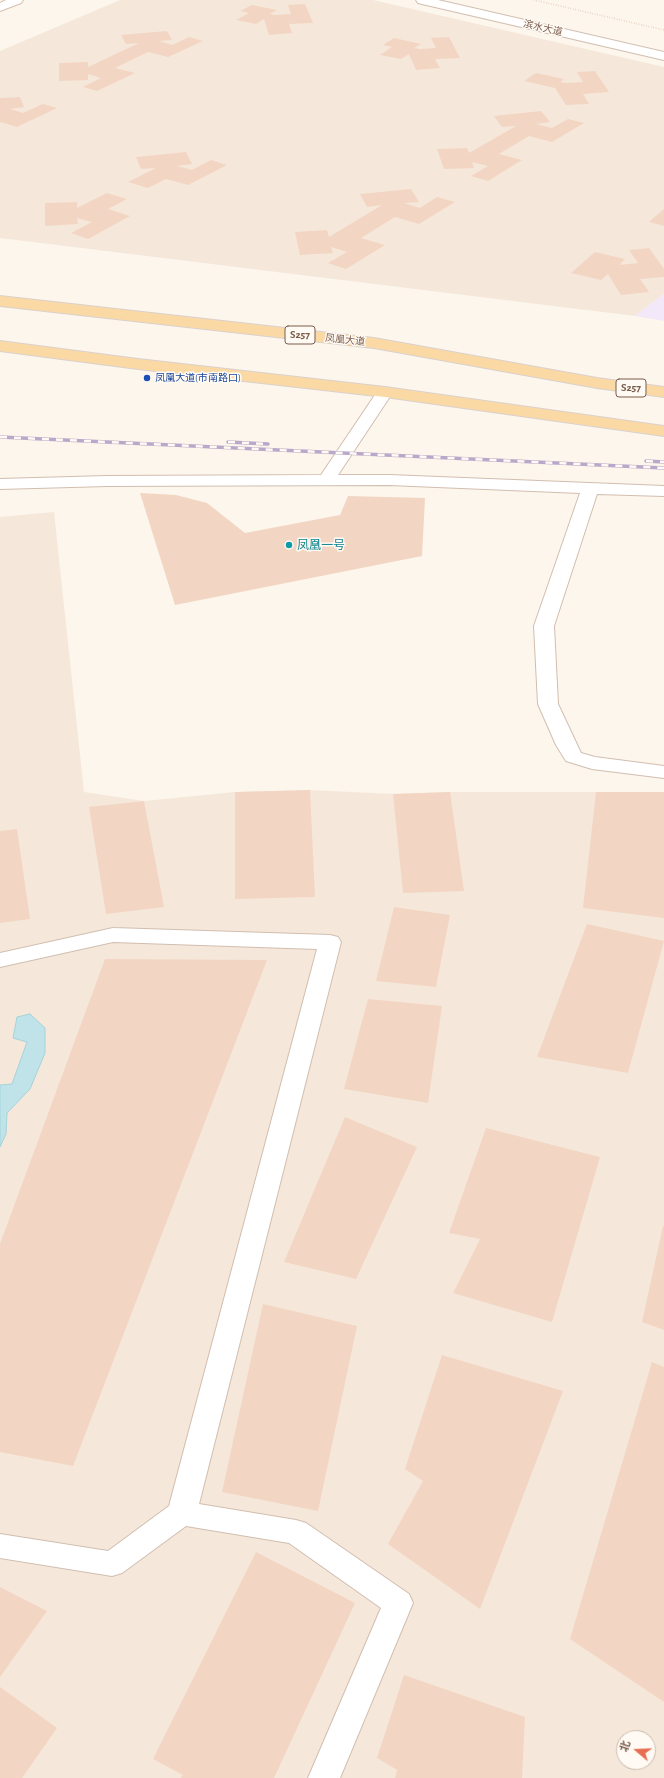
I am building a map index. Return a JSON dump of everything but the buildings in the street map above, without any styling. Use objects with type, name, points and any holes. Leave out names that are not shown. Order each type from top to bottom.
[{"type":"main road","name":"凤凰大道","points":[[0,301],[374,343],[597,383],[664,392]]},
{"type":"main road","name":"S257","points":[[0,315],[597,383]]},
{"type":"main road","points":[[0,346],[138,364],[385,392],[664,431]]},
{"type":"street","points":[[0,7],[17,0]]},
{"type":"street","name":"滨水大道","points":[[422,0],[664,56]]},
{"type":"street","points":[[326,480],[385,392]]},
{"type":"street","points":[[0,484],[107,481],[389,480],[664,491]]},
{"type":"street","points":[[590,488],[544,626],[548,704],[566,746],[573,756],[592,763],[664,772]]},
{"type":"street","points":[[0,960],[113,935],[330,942],[182,1513],[112,1564],[0,1546]]},
{"type":"street","points":[[182,1513],[296,1532],[398,1603],[324,1778]]},
{"type":"path","points":[[534,0],[664,30]]},
{"type":"shaded area","points":[[120,0],[373,0],[664,67],[664,294],[635,316],[0,238],[0,51]]},
{"type":"shaded area","points":[[664,294],[664,321],[635,316]]},
{"type":"shaded area","points":[[54,512],[84,792],[144,801],[235,792],[310,790],[393,794],[450,792],[664,792],[664,1778],[0,1778],[0,517]]},
{"type":"water","points":[[30,1014],[45,1028],[45,1053],[30,1089],[7,1113],[6,1134],[0,1147],[0,1085],[12,1084],[27,1042],[13,1038],[17,1017]]},
{"type":"railway","points":[[0,437],[664,468]]},
{"type":"railway","points":[[228,442],[268,444]]},
{"type":"railway","points":[[646,461],[664,462]]},
{"type":"place","name":"凤凰大道(市南路口)","points":[[147,378]]},
{"type":"place","name":"凤凰一号","points":[[289,545]]}]
